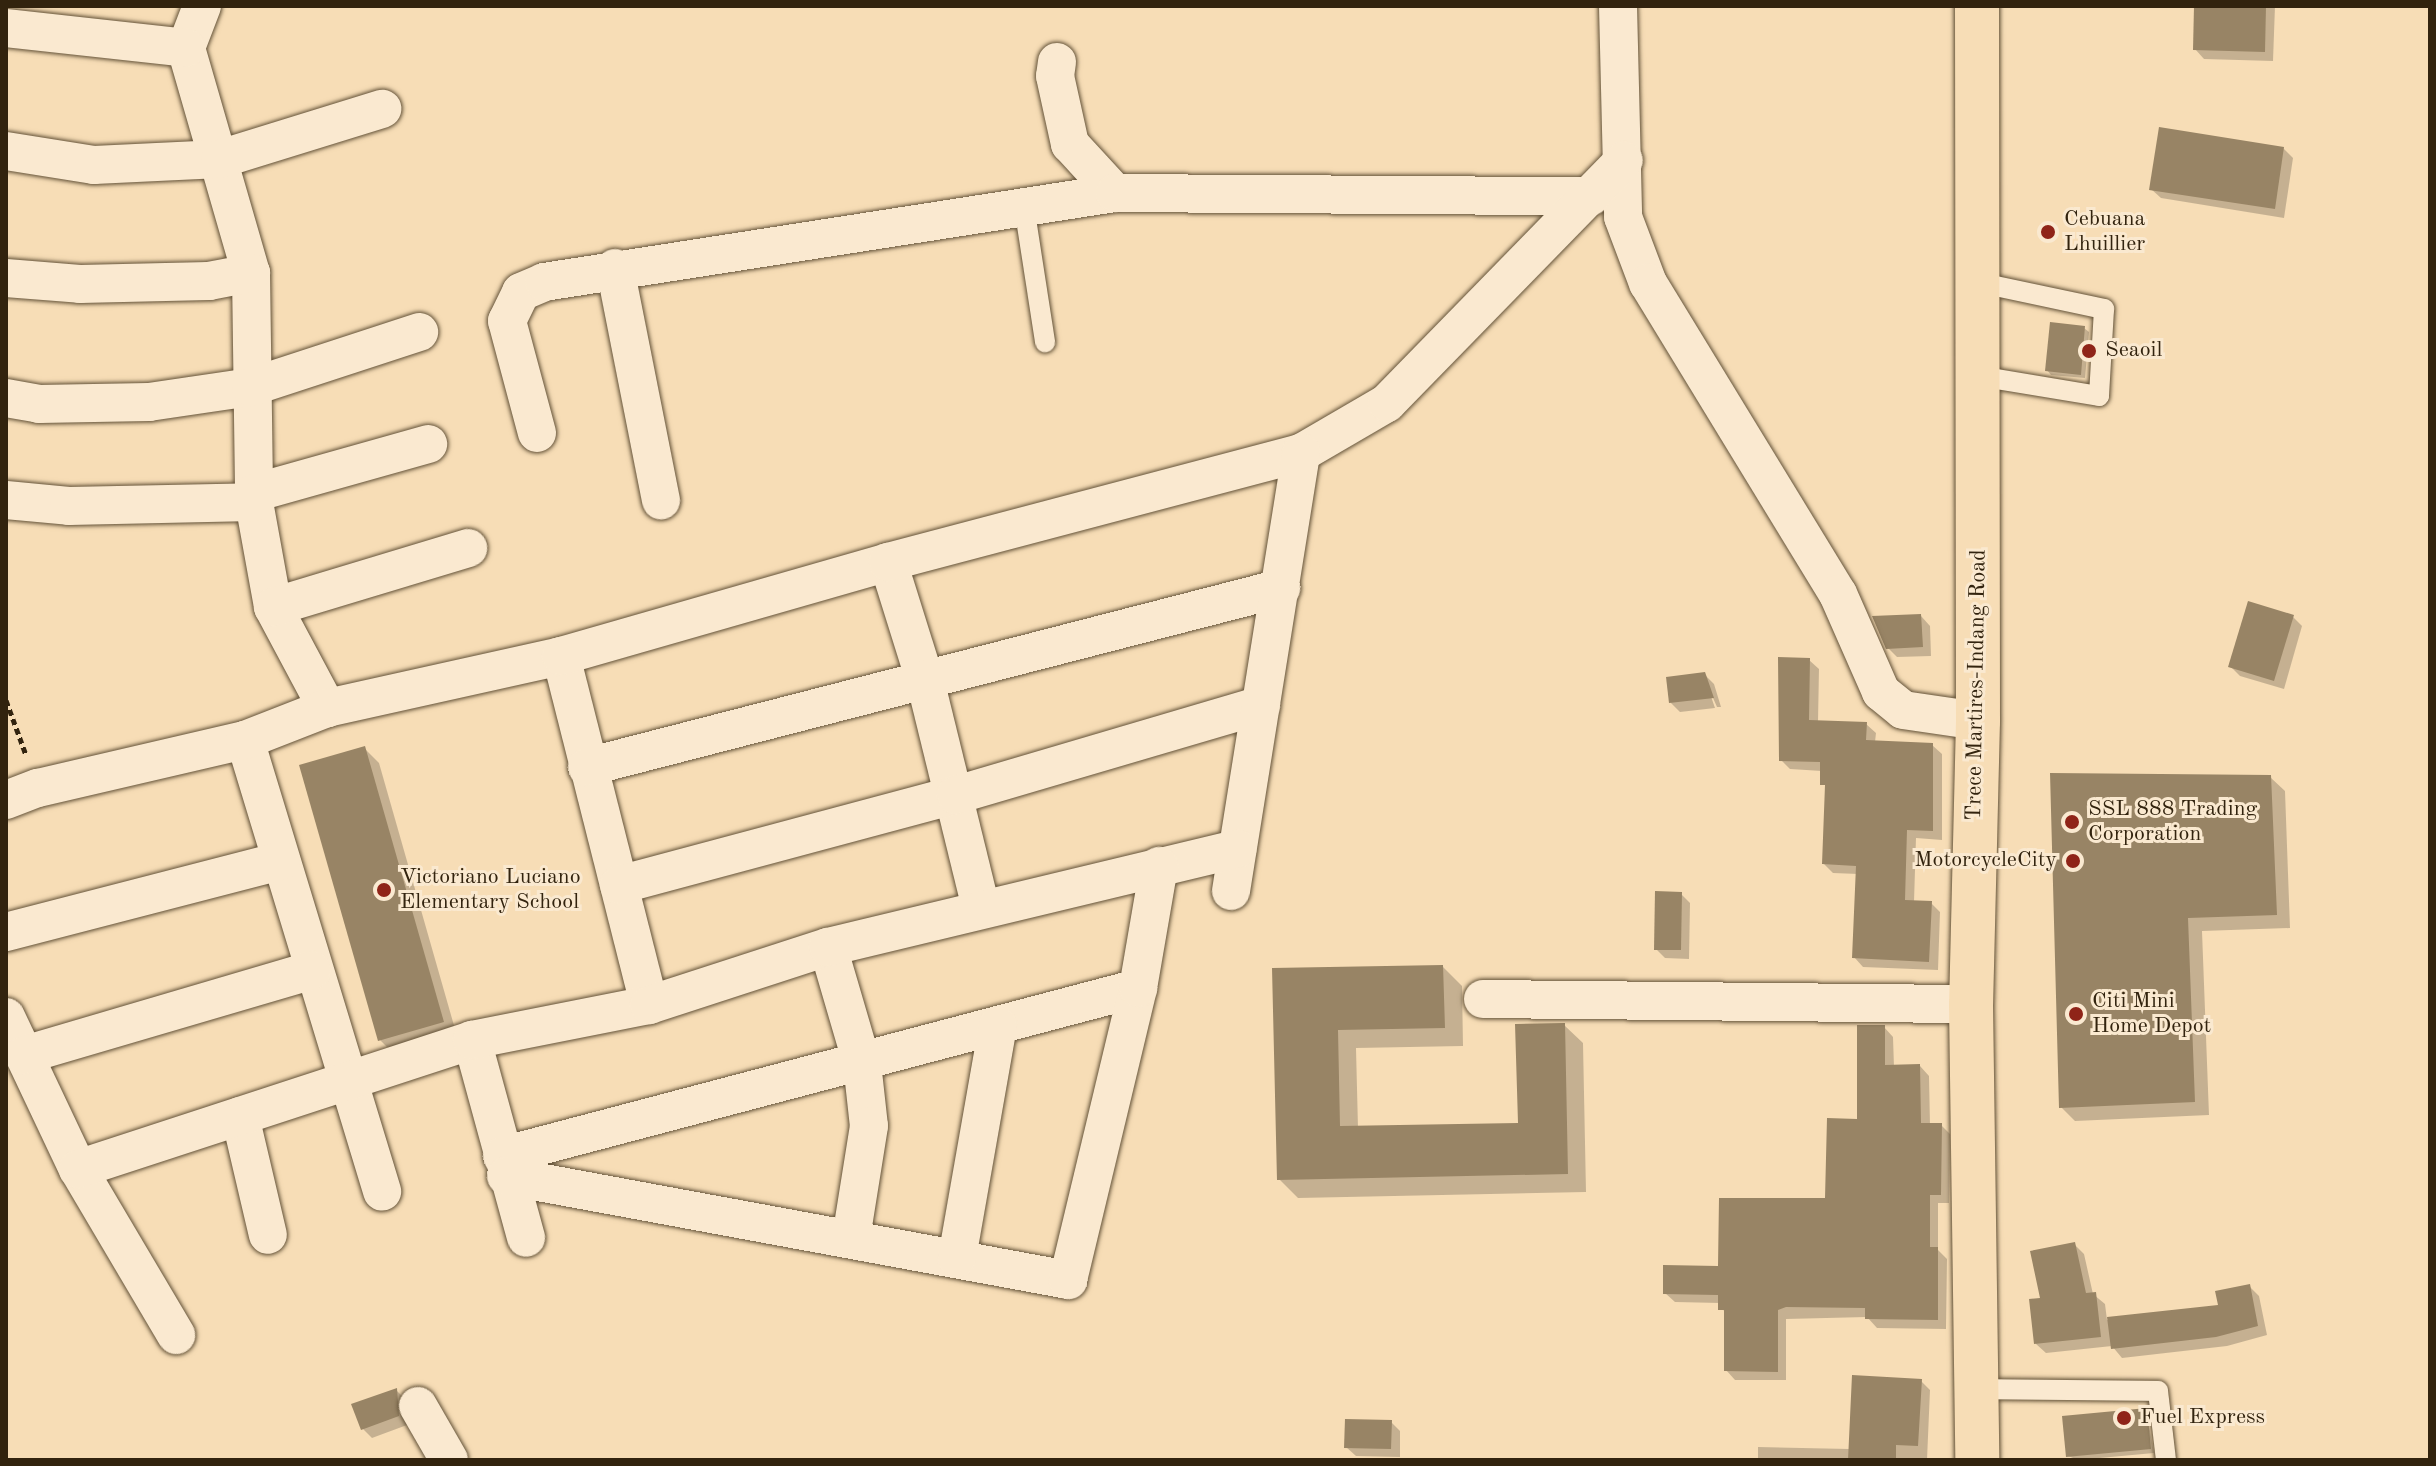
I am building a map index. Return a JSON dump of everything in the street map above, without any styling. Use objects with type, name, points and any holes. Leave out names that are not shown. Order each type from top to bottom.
[{"type":"main road","name":"Trece Martires-Indang Road","points":[[1977,6],[1978,721],[1971,1004],[1977,1460]]},
{"type":"street","points":[[202,6],[186,48],[251,273],[254,497],[273,607],[327,708]]},
{"type":"street","points":[[1618,6],[1623,217],[1648,283],[1838,594],[1881,692],[1903,710],[1978,721]]},
{"type":"street","points":[[6,28],[61,20],[186,48]]},
{"type":"street","points":[[1057,62],[1055,76],[1070,144],[1115,193]]},
{"type":"street","points":[[6,151],[94,165],[220,159],[382,109]]},
{"type":"street","points":[[22,794],[245,740],[327,708],[561,656],[888,562],[1301,453],[1387,403],[1624,160]]},
{"type":"street","points":[[537,433],[507,321],[512,302],[521,292],[544,282],[615,268],[1115,193],[1591,196]]},
{"type":"street","points":[[615,268],[661,501]]},
{"type":"street","points":[[6,278],[95,284],[209,281],[251,273]]},
{"type":"street","points":[[6,398],[39,404],[149,402],[251,387],[419,332]]},
{"type":"street","points":[[6,500],[69,506],[254,497],[428,444]]},
{"type":"street","points":[[1231,891],[1301,453]]},
{"type":"street","points":[[273,607],[468,548]]},
{"type":"street","points":[[888,562],[925,680],[956,795],[981,908]]},
{"type":"street","points":[[587,767],[1281,588]]},
{"type":"street","points":[[561,656],[649,1005]]},
{"type":"street","points":[[619,885],[956,795],[1261,705]]},
{"type":"street","points":[[245,740],[345,1081],[382,1192]]},
{"type":"street","points":[[78,1169],[472,1040],[649,1005],[828,947],[1237,849]]},
{"type":"street","points":[[6,932],[281,861]]},
{"type":"street","points":[[504,1166],[1068,1280],[1138,988],[1159,866]]},
{"type":"street","points":[[828,947],[862,1063],[869,1126],[851,1238]]},
{"type":"street","points":[[24,1055],[312,970]]},
{"type":"street","points":[[504,1166],[1138,988]]},
{"type":"street","points":[[1483,999],[1971,1004]]},
{"type":"street","points":[[6,1017],[78,1169],[176,1335]]},
{"type":"street","points":[[957,1258],[998,1026]]},
{"type":"street","points":[[472,1040],[526,1238]]},
{"type":"street","points":[[240,1116],[268,1235]]},
{"type":"street","points":[[418,1406],[449,1460]]},
{"type":"lane","points":[[1024,206],[1045,342]]},
{"type":"lane","points":[[1977,282],[2104,309],[2099,396],[1978,376]]},
{"type":"lane","points":[[1976,1389],[2158,1391],[2166,1460]]},
{"type":"path","points":[[6,700],[22,794]]},
{"type":"building","points":[[2194,6],[2266,6],[2265,52],[2193,50]]},
{"type":"building","points":[[2159,127],[2284,147],[2275,209],[2149,190]]},
{"type":"building","points":[[2050,322],[2085,326],[2081,375],[2045,371]]},
{"type":"building","points":[[2248,601],[2294,615],[2274,681],[2228,667]]},
{"type":"building","points":[[1921,614],[1923,647],[1886,649],[1872,616]]},
{"type":"building","points":[[1778,657],[1810,658],[1809,720],[1867,722],[1866,740],[1933,743],[1933,831],[1907,830],[1905,900],[1932,901],[1929,962],[1852,958],[1856,866],[1822,864],[1825,785],[1820,785],[1820,762],[1779,761]]},
{"type":"building","points":[[1705,672],[1714,698],[1669,703],[1666,677]]},
{"type":"building","points":[[365,746],[444,1022],[378,1041],[299,765]]},
{"type":"building","points":[[2050,773],[2271,775],[2277,915],[2188,918],[2195,1102],[2059,1108]]},
{"type":"building","points":[[1655,891],[1682,892],[1681,950],[1654,950]]},
{"type":"building","points":[[1443,965],[1445,1028],[1338,1030],[1340,1126],[1518,1123],[1515,1024],[1565,1023],[1568,1174],[1277,1180],[1272,968]]},
{"type":"building","points":[[1857,1025],[1885,1025],[1885,1065],[1920,1064],[1921,1123],[1942,1123],[1941,1195],[1930,1195],[1930,1247],[1938,1247],[1938,1320],[1865,1319],[1865,1308],[1786,1307],[1778,1310],[1778,1372],[1724,1371],[1724,1310],[1718,1310],[1718,1295],[1663,1294],[1663,1265],[1718,1266],[1719,1198],[1825,1198],[1827,1118],[1857,1119]]},
{"type":"building","points":[[2075,1242],[2086,1293],[2096,1292],[2101,1337],[2034,1344],[2029,1299],[2040,1298],[2030,1251]]},
{"type":"building","points":[[2250,1284],[2258,1326],[2216,1337],[2111,1349],[2107,1317],[2218,1305],[2215,1291]]},
{"type":"building","points":[[1852,1375],[1922,1379],[1918,1446],[1896,1445],[1896,1460],[1848,1460]]},
{"type":"building","points":[[397,1388],[399,1416],[361,1430],[351,1404]]},
{"type":"building","points":[[2147,1408],[2151,1449],[2066,1457],[2062,1416]]},
{"type":"building","points":[[1345,1419],[1392,1420],[1391,1449],[1344,1448]]},
{"type":"place","name":"Cebuana Lhuillier","points":[[2048,232]]},
{"type":"place","name":"Seaoil","points":[[2089,351]]},
{"type":"place","name":"SSL 888 Trading Corporation","points":[[2072,822]]},
{"type":"place","name":"MotorcycleCity","points":[[2073,861]]},
{"type":"place","name":"Victoriano Luciano Elementary School","points":[[384,890]]},
{"type":"place","name":"Citi Mini Home Depot","points":[[2076,1014]]},
{"type":"place","name":"Fuel Express","points":[[2124,1418]]}]
